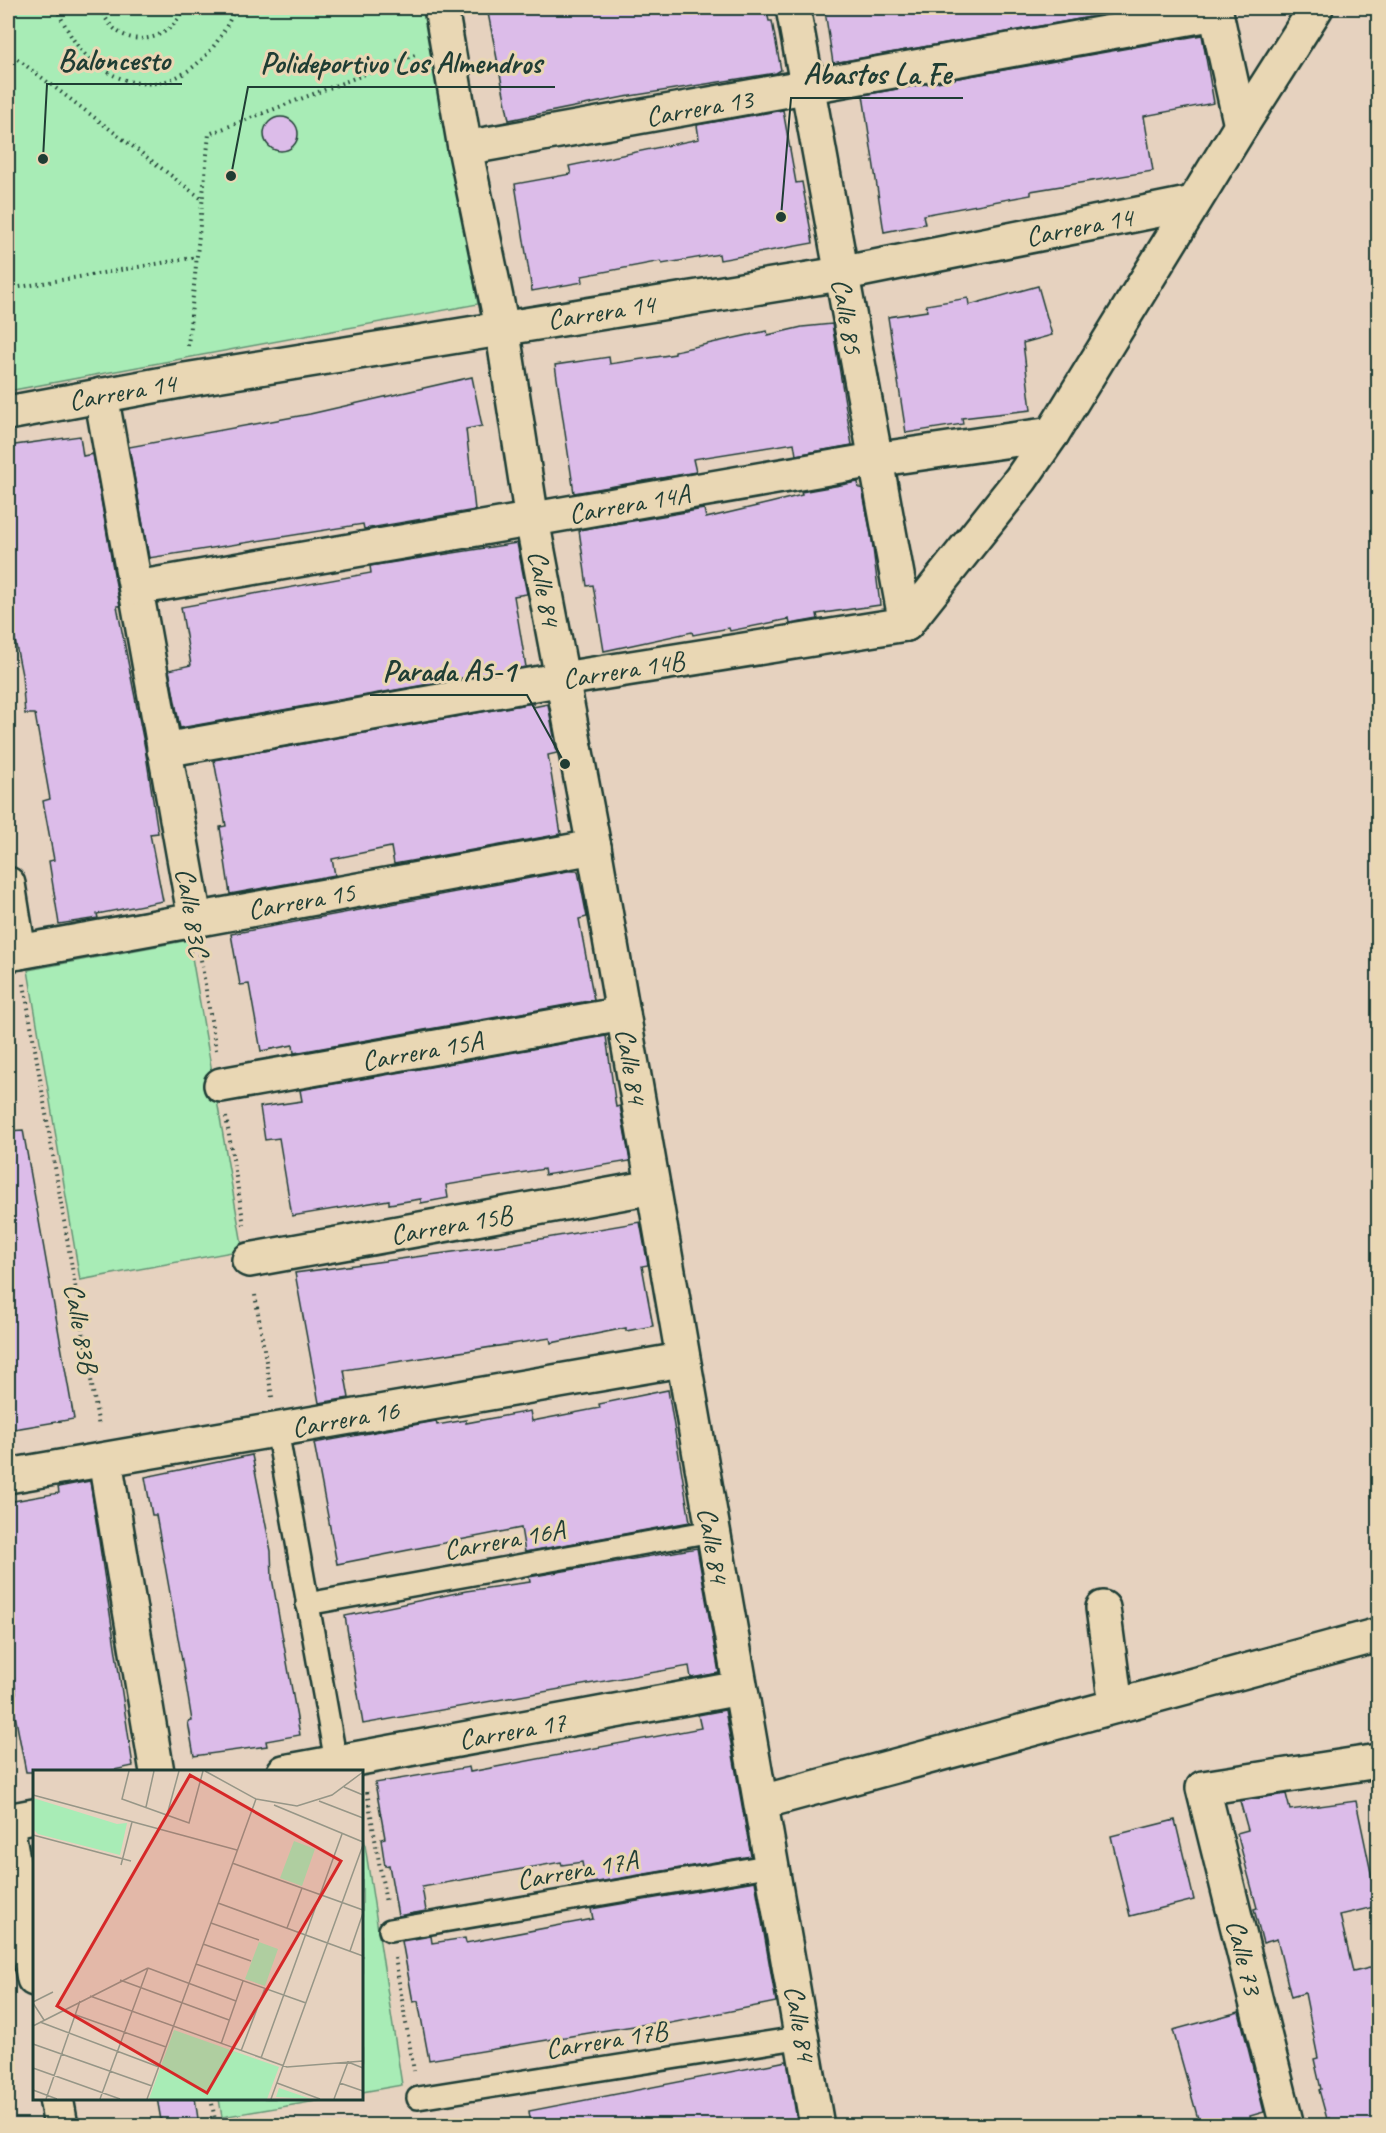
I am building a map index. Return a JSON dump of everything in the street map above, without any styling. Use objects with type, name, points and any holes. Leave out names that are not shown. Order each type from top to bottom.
[{"type":"street","name":"Calle 84","points":[[441,8],[465,148],[502,327],[532,520],[594,847],[681,1360],[804,2037],[817,2126]]},
{"type":"street","name":"Calle 85","points":[[793,8],[874,460],[906,624]]},
{"type":"street","points":[[906,624],[1021,479],[1052,434],[1240,126],[1316,8]]},
{"type":"street","name":"Carrera 13","points":[[465,148],[806,88],[1216,10]]},
{"type":"street","points":[[1216,10],[1240,126]]},
{"type":"street","name":"Carrera 14","points":[[8,413],[185,380],[502,327],[840,274],[1193,203]]},
{"type":"street","name":"Calle 83C","points":[[100,395],[195,919]]},
{"type":"street","name":"Carrera 14A","points":[[136,588],[874,460],[1052,434]]},
{"type":"street","name":"Carrera 14B","points":[[164,750],[563,679],[906,624]]},
{"type":"street","name":"Carrera 15","points":[[13,953],[594,847]]},
{"type":"street","points":[[8,884],[13,953]]},
{"type":"street","name":"Carrera 15A","points":[[221,1085],[623,1014]]},
{"type":"street","name":"Carrera 15B","points":[[249,1260],[653,1187]]},
{"type":"street","name":"Carrera 16","points":[[8,1476],[681,1360]]},
{"type":"street","points":[[105,1460],[157,1770]]},
{"type":"street","points":[[1103,1608],[1116,1706]]},
{"type":"street","points":[[762,1802],[1378,1635]]},
{"type":"street","name":"Carrera 17","points":[[294,1770],[740,1688]]},
{"type":"street","name":"Calle 73","points":[[1287,2126],[1203,1788],[1378,1761]]},
{"type":"street","points":[[8,1821],[33,1816]]},
{"type":"street","points":[[8,1831],[33,1973]]},
{"type":"street","points":[[56,2100],[61,2126]]},
{"type":"lane","points":[[277,1430],[336,1762]]},
{"type":"lane","name":"Carrera 16A","points":[[307,1604],[712,1531]]},
{"type":"lane","name":"Carrera 17A","points":[[390,1929],[773,1865]]},
{"type":"lane","name":"Carrera 17B","points":[[418,2098],[804,2037]]},
{"type":"path","points":[[56,8],[71,38],[91,60],[110,73],[135,82],[162,82],[186,74],[207,56],[227,28],[235,8]]},
{"type":"path","points":[[101,8],[114,28],[126,36],[141,39],[156,37],[169,30],[185,8]]},
{"type":"path","points":[[185,380],[209,134],[447,42]]},
{"type":"path","points":[[8,52],[203,199]]},
{"type":"path","points":[[8,288],[197,257]]},
{"type":"path","name":"Calle 83C","points":[[195,919],[277,1430]]},
{"type":"path","name":"Calle 83B","points":[[13,953],[105,1460]]},
{"type":"path","points":[[212,2100],[216,2126]]},
{"type":"green space","points":[[8,8],[425,8],[478,304],[8,391]]},
{"type":"green space","points":[[189,940],[243,1250],[80,1280],[28,970]]},
{"type":"green space","points":[[363,1832],[402,2085],[363,2092]]},
{"type":"green space","points":[[219,2100],[322,2100],[222,2117]]},
{"type":"building","points":[[487,8],[766,8],[769,21],[772,21],[781,70],[776,73],[624,97],[509,120]]},
{"type":"building","points":[[848,8],[1141,8],[833,63],[825,11]]},
{"type":"building","points":[[1202,35],[1214,103],[1144,116],[1153,171],[1031,191],[1031,195],[923,215],[925,224],[884,232],[863,95]]},
{"type":"building","points":[[783,110],[796,183],[802,182],[813,243],[720,260],[719,254],[662,264],[661,261],[582,276],[583,282],[532,291],[515,184],[571,174],[569,166],[699,139],[697,125]]},
{"type":"building","points":[[281,117],[293,122],[298,134],[293,146],[281,151],[269,146],[264,134],[269,122]]},
{"type":"building","points":[[1038,286],[1052,335],[1023,343],[1031,410],[962,418],[963,424],[906,433],[888,317],[927,311],[926,305],[968,298],[969,305]]},
{"type":"building","points":[[832,324],[852,445],[796,455],[794,443],[693,459],[696,472],[574,493],[555,365],[609,357],[610,364],[675,354],[675,351],[767,331],[768,335],[802,327]]},
{"type":"building","points":[[472,377],[482,426],[466,429],[475,510],[364,529],[363,524],[149,558],[129,447],[310,414]]},
{"type":"building","points":[[80,436],[83,456],[93,454],[120,606],[117,606],[145,748],[158,833],[150,834],[163,901],[97,914],[98,918],[59,924],[49,861],[54,860],[43,801],[50,799],[35,714],[25,714],[22,675],[8,605],[8,446]]},
{"type":"building","points":[[858,482],[859,488],[862,488],[872,540],[880,605],[817,614],[818,619],[790,624],[789,619],[730,631],[729,628],[693,635],[692,632],[604,651],[593,585],[587,586],[579,530],[704,509],[706,518],[802,495],[801,492]]},
{"type":"building","points":[[517,543],[527,594],[514,596],[526,667],[180,728],[169,670],[191,665],[181,607],[371,573],[370,566]]},
{"type":"building","points":[[533,703],[533,707],[548,704],[557,753],[548,755],[561,834],[394,864],[391,847],[332,859],[335,875],[230,894],[220,827],[226,826],[214,760]]},
{"type":"building","points":[[578,871],[587,917],[579,919],[594,1000],[294,1053],[293,1045],[261,1051],[249,984],[240,985],[231,934]]},
{"type":"building","points":[[606,1036],[616,1107],[620,1106],[630,1161],[545,1175],[544,1169],[446,1185],[448,1198],[421,1203],[421,1199],[389,1204],[389,1200],[292,1216],[279,1138],[265,1140],[260,1107],[302,1101],[300,1090]]},
{"type":"building","points":[[23,1130],[74,1419],[8,1430],[8,1131]]},
{"type":"building","points":[[640,1222],[648,1265],[642,1266],[653,1326],[626,1331],[626,1328],[551,1343],[550,1338],[344,1370],[349,1398],[319,1403],[295,1273],[505,1245]]},
{"type":"building","points":[[668,1390],[690,1522],[525,1552],[521,1528],[337,1564],[314,1443],[436,1421],[437,1425],[466,1420],[466,1423],[530,1411],[532,1421],[600,1408],[599,1404]]},
{"type":"building","points":[[252,1455],[271,1551],[272,1578],[300,1735],[266,1741],[267,1746],[194,1756],[188,1722],[192,1721],[183,1666],[156,1515],[152,1515],[145,1477]]},
{"type":"building","points":[[90,1481],[133,1766],[114,1770],[33,1770],[33,1772],[26,1772],[11,1694],[16,1693],[8,1642],[8,1502],[59,1493],[58,1487]]},
{"type":"building","points":[[697,1548],[719,1673],[691,1678],[689,1666],[363,1724],[345,1616],[466,1591],[530,1582],[529,1577]]},
{"type":"building","points":[[725,1710],[751,1856],[586,1884],[582,1862],[562,1865],[561,1862],[422,1887],[426,1911],[398,1916],[389,1865],[385,1866],[381,1839],[385,1838],[375,1783],[469,1767],[470,1772],[701,1728],[698,1715]]},
{"type":"building","points":[[1286,1794],[1290,1810],[1356,1801],[1378,1906],[1340,1915],[1353,1972],[1378,1966],[1378,2126],[1332,2126],[1330,2118],[1327,2119],[1319,2090],[1321,2089],[1314,2059],[1318,2058],[1305,1993],[1291,1997],[1277,1939],[1263,1943],[1254,1909],[1257,1908],[1237,1833],[1248,1830],[1240,1801]]},
{"type":"building","points":[[1175,1820],[1194,1900],[1130,1916],[1111,1836]]},
{"type":"building","points":[[755,1881],[776,2002],[661,2025],[660,2022],[429,2060],[418,2001],[413,2002],[402,1941],[431,1936],[432,1943],[465,1938],[466,1943],[593,1919],[591,1909]]},
{"type":"building","points":[[1239,2012],[1264,2112],[1250,2116],[1252,2126],[1200,2126],[1173,2030]]},
{"type":"building","points":[[787,2061],[798,2126],[531,2126],[529,2111]]},
{"type":"building","points":[[157,2100],[195,2100],[199,2126],[162,2126]]},
{"type":"place","name":"Baloncesto","points":[[43,159]]},
{"type":"place","name":"Polideportivo Los Almendros","points":[[231,176]]},
{"type":"place","name":"Abastos La Fe","points":[[781,217]]},
{"type":"place","name":"Parada A5-1","points":[[565,764]]}]
